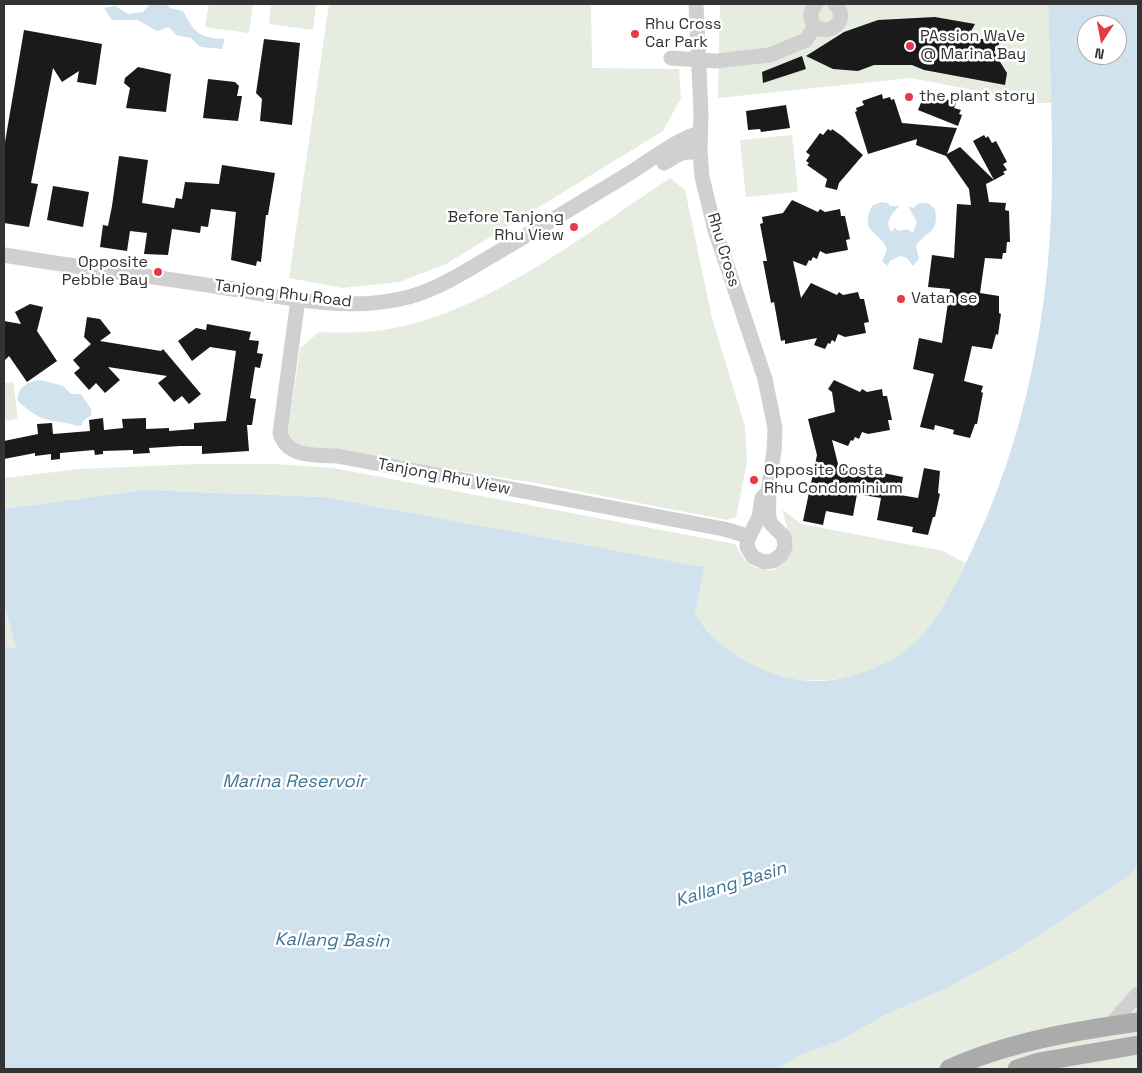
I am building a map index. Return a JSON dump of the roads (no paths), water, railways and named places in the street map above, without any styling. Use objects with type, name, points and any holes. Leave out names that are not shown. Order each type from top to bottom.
[{"type":"main road","points":[[949,1069],[972,1059],[1066,1032],[1135,1020]]},
{"type":"main road","points":[[1018,1069],[1039,1062],[1138,1045]]},
{"type":"street","name":"Rhu Cross","points":[[696,4],[702,178],[715,230],[765,379],[775,428],[774,452],[768,492],[770,500],[768,513],[771,524],[784,537],[785,547],[781,555],[774,561],[764,562],[753,558],[747,547],[748,539],[759,517],[762,498],[768,492]]},
{"type":"street","points":[[816,4],[810,16],[815,26],[824,30],[837,25],[841,13],[835,4]]},
{"type":"street","points":[[670,58],[699,61],[738,60],[770,55],[806,40],[815,26]]},
{"type":"street","name":"Tanjong Rhu Road","points":[[298,303],[359,303],[400,300],[426,291],[552,222],[654,157],[692,135],[700,133]]},
{"type":"street","name":"Tanjong Rhu Road","points":[[4,264],[38,266],[298,303],[382,310],[438,296],[547,235],[681,153],[700,151]]},
{"type":"street","name":"Tanjong Rhu Road","points":[[4,255],[38,266]]},
{"type":"street","name":"Tanjong Rhu View","points":[[298,303],[280,433],[282,440],[288,447],[303,454],[345,458],[724,529],[741,534],[748,539]]},
{"type":"street","points":[[1109,1026],[1138,994]]},
{"type":"water","points":[[150,4],[166,4],[170,8],[183,11],[191,25],[203,36],[225,39],[222,49],[200,47],[191,38],[176,35],[169,27],[157,31],[138,20],[112,20],[104,8],[115,6],[128,14],[143,12]]},
{"type":"water","name":"Marina Reservoir","points":[[1048,4],[1138,4],[1138,866],[1128,877],[1015,951],[949,987],[887,1014],[839,1041],[798,1056],[779,1069],[4,1069],[4,647],[16,649],[4,602],[4,509],[143,490],[325,497],[704,567],[695,614],[715,639],[731,652],[761,669],[793,679],[826,681],[870,670],[891,660],[909,648],[937,616],[960,576],[989,512],[1004,472],[1028,388],[1043,302],[1051,216]]},
{"type":"water","points":[[881,202],[888,203],[890,206],[899,206],[888,224],[891,232],[895,228],[899,231],[908,229],[913,233],[917,222],[908,206],[913,208],[919,203],[928,203],[935,209],[934,228],[916,246],[919,259],[913,266],[907,258],[900,256],[890,261],[888,266],[882,261],[887,250],[881,239],[869,228],[868,222],[868,215],[872,206]]},
{"type":"water","points":[[41,380],[63,386],[71,394],[81,394],[91,409],[91,415],[79,426],[47,420],[34,414],[18,401],[18,396],[21,388],[28,383]]},
{"type":"place","name":"Rhu Cross Car Park","points":[[635,34]]},
{"type":"place","name":"PAssion WaVe @ Marina Bay","points":[[910,46]]},
{"type":"place","name":"the plant story","points":[[909,97]]},
{"type":"place","name":"Before Tanjong Rhu View","points":[[574,227]]},
{"type":"place","name":"Opposite Pebble Bay","points":[[158,272]]},
{"type":"place","name":"Vatan se","points":[[901,299]]},
{"type":"place","name":"Opposite Costa Rhu Condominium","points":[[754,480]]},
{"type":"water label","name":"Kallang Basin","points":[[731,885]]},
{"type":"water label","name":"Kallang Basin","points":[[332,941]]}]
